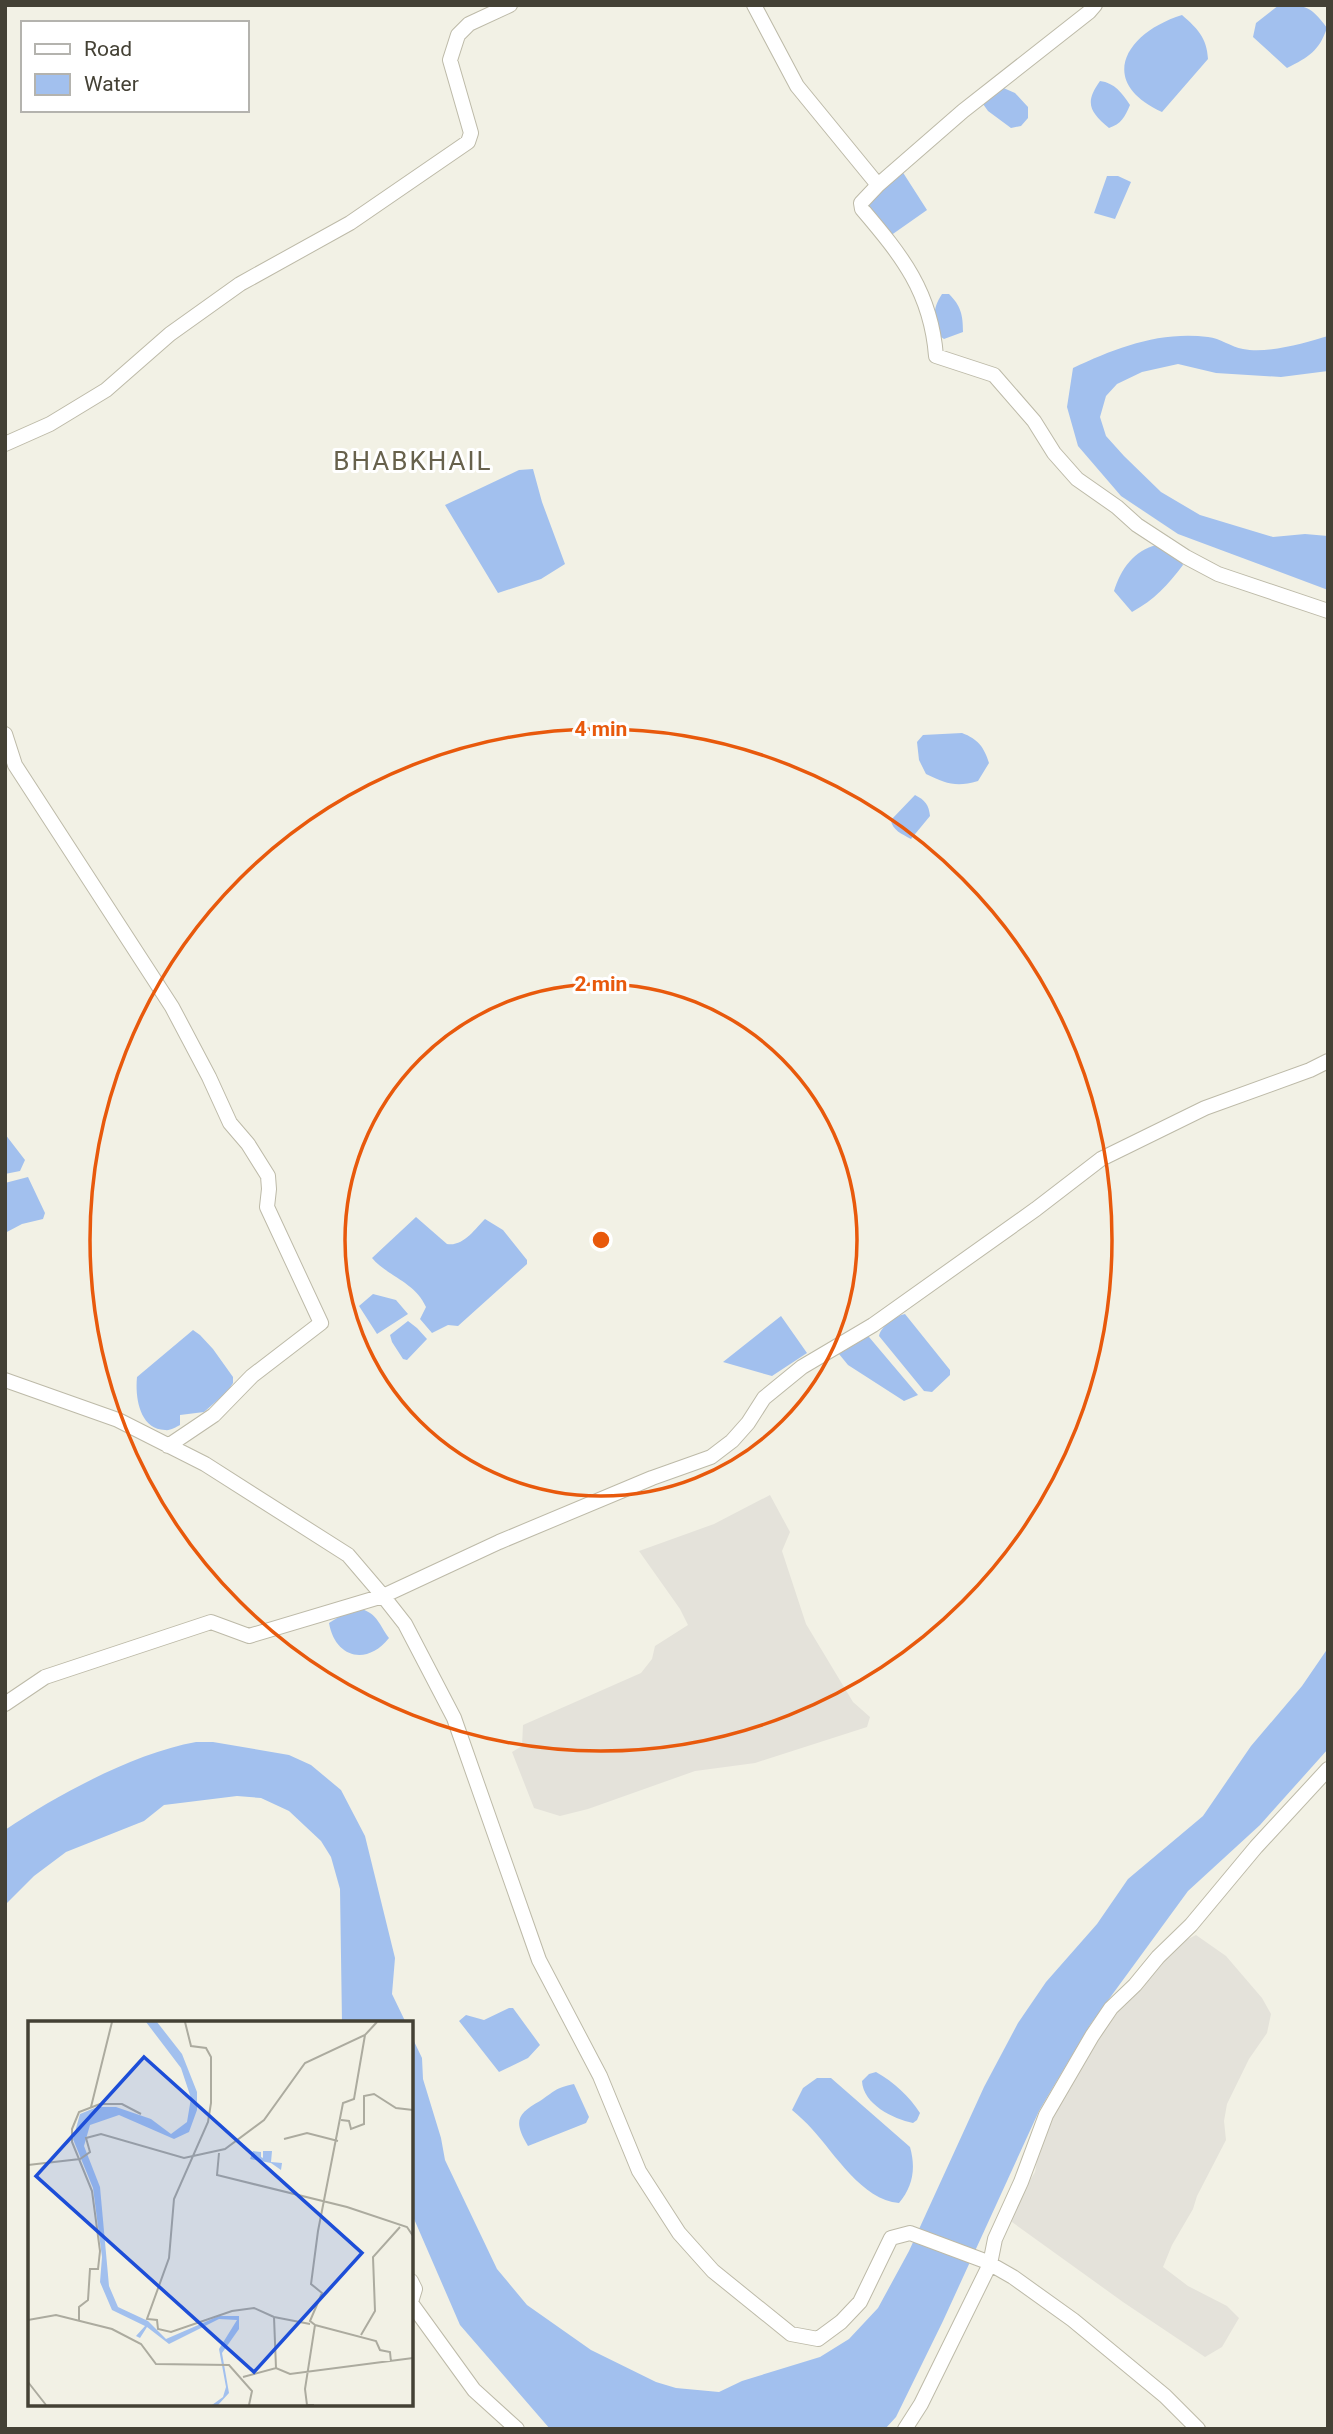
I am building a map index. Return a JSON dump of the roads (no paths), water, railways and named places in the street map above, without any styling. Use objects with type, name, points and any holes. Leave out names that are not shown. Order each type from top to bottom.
[{"type":"street","points":[[5,444],[50,424],[106,390],[170,334],[240,284],[350,223],[468,142],[471,133],[450,60],[458,35],[469,24],[510,5]]},
{"type":"street","points":[[754,5],[797,86],[878,185]]},
{"type":"street","points":[[1095,5],[1090,12],[963,111],[878,185],[861,203],[862,209],[916,280],[934,327],[936,356],[994,375],[1034,421],[1054,453],[1077,479],[1118,507],[1137,525],[1218,574],[1328,611]]},
{"type":"street","points":[[5,734],[15,765],[172,1007],[230,1123],[248,1144],[268,1175],[267,1207],[320,1323],[251,1376],[214,1415],[168,1446]]},
{"type":"street","points":[[5,1704],[45,1677],[211,1622],[249,1636],[383,1596],[499,1542],[652,1478],[711,1457],[732,1441],[764,1398],[802,1367],[873,1325],[1036,1209],[1101,1158],[1205,1108],[1328,1061]]},
{"type":"street","points":[[5,1380],[118,1420],[205,1464],[348,1555],[383,1596],[405,1624],[454,1718],[539,1959],[600,2076],[639,2171],[679,2233],[713,2272],[791,2334],[818,2339],[841,2322],[860,2302],[891,2238],[910,2234],[988,2262],[1013,2277],[1073,2320],[1165,2396],[1198,2429]]},
{"type":"street","points":[[905,2429],[921,2404],[988,2262],[1046,2115],[1092,2036],[1111,2008],[1191,1925],[1256,1847],[1328,1769]]},
{"type":"street","points":[[413,2305],[474,2390],[517,2429]]},
{"type":"water","points":[[1279,5],[1307,8],[1317,15],[1327,28],[1312,52],[1287,68],[1253,37],[1256,23]]},
{"type":"water","points":[[1182,15],[1200,34],[1206,45],[1208,59],[1162,112],[1141,100],[1129,86],[1124,72],[1126,58],[1146,33]]},
{"type":"water","points":[[1100,81],[1114,86],[1130,105],[1122,119],[1109,128],[1091,107],[1092,95]]},
{"type":"water","points":[[999,86],[1015,93],[1028,107],[1028,118],[1021,126],[1011,128],[983,104]]},
{"type":"water","points":[[902,171],[927,210],[890,236],[863,205]]},
{"type":"water","points":[[1107,176],[1118,176],[1131,182],[1115,219],[1094,213]]},
{"type":"water","points":[[942,294],[949,294],[956,303],[963,326],[963,332],[944,339],[938,335],[935,319],[935,309]]},
{"type":"water","points":[[1172,336],[1212,338],[1239,348],[1263,350],[1328,336],[1328,371],[1281,377],[1216,373],[1178,364],[1142,372],[1117,384],[1106,396],[1100,417],[1106,436],[1124,456],[1161,492],[1200,515],[1273,537],[1305,534],[1328,536],[1328,590],[1178,534],[1121,496],[1078,446],[1067,407],[1073,368],[1122,348]]},
{"type":"water","points":[[533,469],[565,564],[541,579],[498,593],[445,505],[519,470]]},
{"type":"water","points":[[1157,545],[1179,556],[1183,565],[1160,592],[1132,612],[1114,591],[1129,562],[1142,551]]},
{"type":"water","points":[[962,733],[980,744],[989,763],[978,781],[951,784],[926,774],[919,760],[917,742],[923,735]]},
{"type":"water","points":[[915,795],[926,803],[930,816],[911,839],[895,829],[891,820]]},
{"type":"water","points":[[5,1134],[25,1160],[20,1171],[5,1174]]},
{"type":"water","points":[[28,1177],[45,1213],[43,1219],[22,1224],[5,1233],[5,1183]]},
{"type":"water","points":[[416,1217],[447,1244],[458,1243],[485,1219],[503,1230],[527,1260],[527,1264],[458,1326],[448,1325],[432,1333],[420,1319],[426,1307],[421,1298],[372,1258]]},
{"type":"water","points":[[373,1294],[396,1300],[408,1314],[377,1334],[359,1306]]},
{"type":"water","points":[[905,1314],[950,1370],[950,1375],[932,1392],[924,1391],[879,1336],[889,1322]]},
{"type":"water","points":[[781,1316],[807,1353],[772,1376],[723,1362]]},
{"type":"water","points":[[408,1321],[427,1339],[407,1360],[403,1359],[390,1335]]},
{"type":"water","points":[[193,1330],[213,1349],[233,1377],[233,1383],[228,1391],[204,1412],[180,1415],[180,1425],[171,1429],[156,1428],[149,1424],[140,1410],[137,1377]]},
{"type":"water","points":[[869,1336],[918,1395],[904,1401],[848,1365],[839,1354]]},
{"type":"water","points":[[361,1609],[375,1617],[389,1638],[380,1647],[362,1655],[345,1651],[332,1635],[329,1623],[345,1613]]},
{"type":"water","points":[[1328,1648],[1328,1749],[1260,1825],[1188,1891],[1090,2025],[1039,2111],[943,2321],[896,2417],[885,2429],[550,2429],[460,2325],[413,2217],[413,2039],[422,2058],[423,2079],[445,2160],[497,2269],[527,2305],[591,2350],[656,2382],[676,2388],[719,2392],[742,2381],[820,2357],[849,2339],[878,2308],[909,2251],[984,2087],[1018,2023],[1046,1982],[1097,1924],[1128,1879],[1203,1816],[1251,1746],[1302,1686]]},
{"type":"water","points":[[196,1742],[213,1742],[289,1755],[311,1765],[341,1790],[365,1836],[395,1958],[392,1994],[405,2021],[342,2021],[340,1889],[331,1857],[321,1841],[289,1811],[261,1798],[237,1796],[164,1805],[144,1821],[66,1852],[34,1876],[5,1905],[5,1830],[97,1777],[147,1755]]},
{"type":"water","points":[[513,2008],[540,2045],[528,2058],[499,2072],[459,2021],[466,2015],[484,2020]]},
{"type":"water","points":[[876,2072],[895,2085],[911,2101],[920,2113],[917,2120],[913,2123],[897,2118],[873,2103],[862,2081],[869,2074]]},
{"type":"water","points":[[817,2078],[831,2078],[910,2147],[912,2177],[899,2203],[873,2194],[861,2185],[810,2126],[792,2110],[803,2088]]},
{"type":"water","points":[[574,2084],[589,2117],[586,2123],[528,2146],[520,2130],[522,2114],[556,2090]]},
{"type":"district","name":"BHABKHAIL","points":[[413,461]]}]
